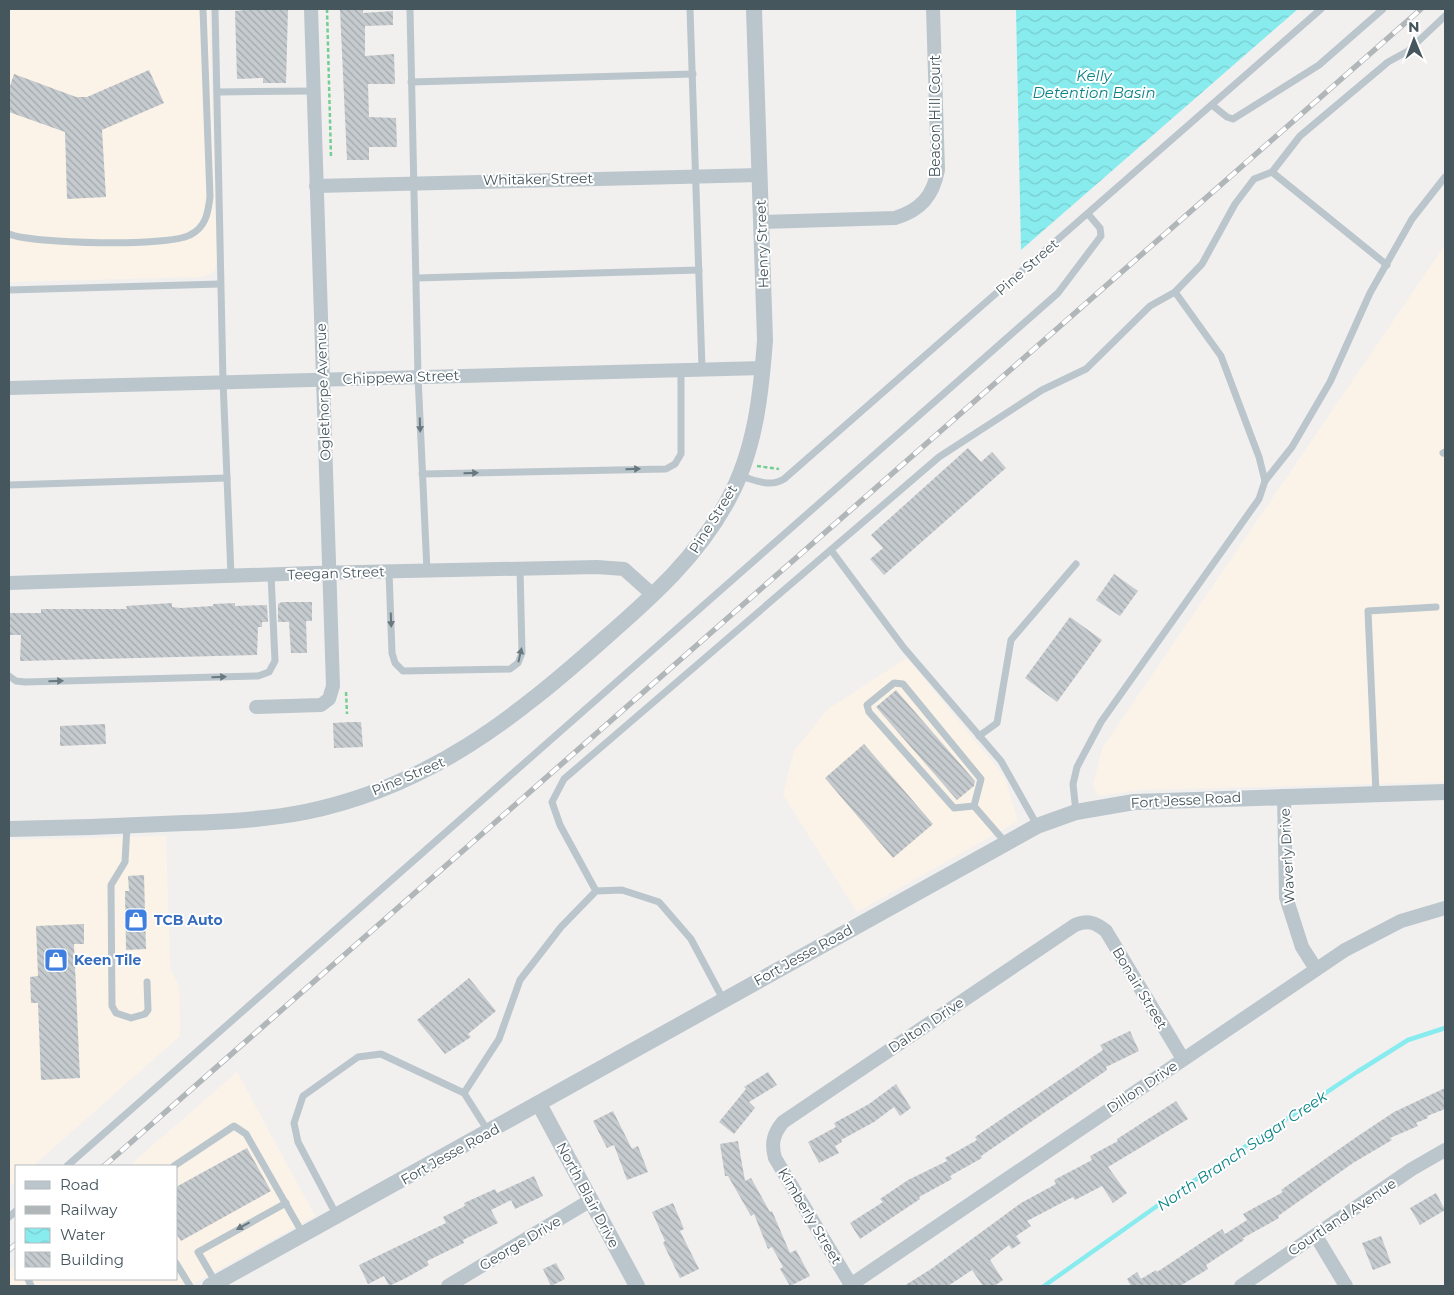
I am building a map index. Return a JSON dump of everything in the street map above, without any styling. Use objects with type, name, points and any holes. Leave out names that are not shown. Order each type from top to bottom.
[{"type":"street","name":"Oglethorpe Avenue","points":[[256,707],[318,706],[329,699],[333,686],[311,9]]},
{"type":"street","name":"Henry Street","points":[[740,476],[754,433],[765,340],[754,9]]},
{"type":"street","name":"Beacon Hill Court","points":[[761,222],[895,218],[909,214],[921,206],[930,195],[938,170],[933,9]]},
{"type":"street","name":"Whitaker Street","points":[[316,186],[760,174]]},
{"type":"street","name":"Chippewa Street","points":[[9,388],[702,368],[763,368]]},
{"type":"street","name":"Pine Street","points":[[9,829],[233,821],[306,812],[367,794],[446,761],[519,713],[679,570],[707,534],[729,500],[740,476]]},
{"type":"street","name":"Teegan Street","points":[[9,583],[231,575],[597,567],[624,569],[653,595]]},
{"type":"street","name":"Fort Jesse Road","points":[[213,1284],[1037,826],[1076,812],[1134,802],[1445,792]]},
{"type":"street","name":"Waverly Drive","points":[[1284,796],[1286,897],[1302,947],[1316,969]]},
{"type":"street","name":"Dillon Drive","points":[[850,1286],[1316,969],[1371,935],[1401,921],[1445,908]]},
{"type":"street","name":"Dalton Drive","points":[[772,1145],[777,1129],[783,1122],[1074,925],[1084,921],[1093,922]]},
{"type":"street","name":"Bonair Street","points":[[1093,922],[1106,931],[1183,1059]]},
{"type":"street","name":"North Blair Drive","points":[[539,1104],[637,1286]]},
{"type":"street","name":"Kimberly Street","points":[[772,1145],[775,1158],[850,1286]]},
{"type":"street","name":"Courtland Avenue","points":[[1241,1286],[1412,1169],[1445,1150]]},
{"type":"street","name":"George Drive","points":[[448,1286],[591,1200]]},
{"type":"street","points":[[1316,1236],[1346,1286]]},
{"type":"lane","points":[[9,234],[67,241],[137,242],[173,241],[199,230],[208,212],[210,197],[203,9]]},
{"type":"lane","points":[[215,9],[220,284],[231,575]]},
{"type":"lane","points":[[410,9],[418,376],[427,571]]},
{"type":"lane","points":[[690,9],[702,368]]},
{"type":"lane","name":"Pine Street","points":[[740,476],[767,484],[776,484],[784,479],[1321,9]]},
{"type":"lane","points":[[1212,105],[1227,118],[1233,119],[1319,65],[1383,9]]},
{"type":"lane","points":[[596,891],[560,825],[552,802],[564,779],[939,457],[1042,390],[1086,369],[1150,306],[1175,292],[1202,264],[1235,204],[1254,179],[1272,172],[1300,136],[1388,62],[1408,51],[1445,16]]},
{"type":"lane","points":[[411,82],[693,74]]},
{"type":"lane","points":[[218,92],[313,91]]},
{"type":"lane","points":[[1272,172],[1387,265]]},
{"type":"lane","points":[[1076,812],[1073,784],[1077,767],[1101,722],[1259,499],[1265,482],[1292,447],[1330,382],[1370,293],[1412,219],[1445,177]]},
{"type":"lane","points":[[68,1165],[1058,293],[1101,236],[1100,228],[1088,214]]},
{"type":"lane","points":[[417,278],[699,270]]},
{"type":"lane","points":[[9,290],[220,284]]},
{"type":"lane","points":[[1175,292],[1221,356],[1259,457],[1265,482]]},
{"type":"lane","points":[[422,474],[666,469],[675,464],[681,454],[681,370]]},
{"type":"lane","points":[[9,485],[227,478]]},
{"type":"lane","points":[[831,550],[904,648],[1001,761],[1037,826]]},
{"type":"lane","points":[[979,736],[998,723],[1011,640],[1076,564]]},
{"type":"lane","points":[[389,572],[392,653],[395,663],[402,671],[510,669],[518,664],[522,653],[520,568]]},
{"type":"lane","points":[[9,676],[16,681],[25,682],[258,676],[269,672],[275,660],[271,575]]},
{"type":"lane","points":[[1376,794],[1368,611],[1436,607]]},
{"type":"lane","points":[[894,682],[903,684],[980,779],[974,806],[954,808],[868,712],[867,705],[894,682]]},
{"type":"lane","points":[[974,806],[1006,842]]},
{"type":"lane","points":[[127,826],[127,850],[124,862],[111,885],[112,1006],[116,1013],[131,1018],[145,1014],[148,1010],[147,982]]},
{"type":"lane","points":[[464,1093],[499,1039],[520,980],[561,927],[596,891],[622,890],[659,902],[691,939],[724,999]]},
{"type":"lane","points":[[338,1216],[298,1142],[294,1123],[303,1096],[358,1058],[381,1054],[464,1093],[488,1132]]},
{"type":"lane","points":[[176,1165],[234,1126],[246,1134],[304,1235]]},
{"type":"lane","points":[[213,1284],[198,1252],[286,1203]]},
{"type":"lane","points":[[178,1266],[190,1286]]},
{"type":"path","points":[[327,9],[331,158]]},
{"type":"shaded area","points":[[9,9],[209,9],[217,261],[214,272],[202,277],[9,282]]},
{"type":"shaded area","points":[[1445,245],[1445,782],[1140,790],[1098,796],[1093,784],[1103,747]]},
{"type":"shaded area","points":[[907,658],[999,770],[1005,779],[1018,821],[857,912],[783,795],[794,751],[828,709]]},
{"type":"shaded area","points":[[166,836],[170,968],[179,986],[180,1036],[34,1165],[15,1165],[15,1182],[9,1187],[9,840]]},
{"type":"shaded area","points":[[237,1072],[315,1216],[189,1286],[9,1286],[9,1271],[15,1266],[15,1280],[178,1280],[178,1165],[130,1165]]},
{"type":"water","name":"Kelly Detention Basin","points":[[1016,9],[1298,9],[1021,250]]},
{"type":"building","points":[[288,9],[286,83],[263,83],[263,78],[237,79],[235,11]]},
{"type":"building","points":[[340,10],[363,10],[363,13],[393,11],[393,25],[365,26],[365,56],[394,54],[395,84],[368,84],[369,117],[396,118],[397,147],[369,147],[369,160],[347,160]]},
{"type":"building","points":[[149,70],[164,103],[102,130],[106,197],[67,199],[65,132],[9,112],[9,89],[14,74],[76,97],[87,97]]},
{"type":"building","points":[[968,448],[981,462],[992,452],[1006,468],[884,575],[870,559],[883,548],[871,535]]},
{"type":"building","points":[[1114,574],[1138,591],[1120,616],[1096,600]]},
{"type":"building","points":[[282,602],[312,602],[312,621],[306,621],[307,653],[291,653],[289,622],[278,622],[278,604]]},
{"type":"building","points":[[172,603],[172,607],[181,608],[235,603],[235,606],[267,605],[268,622],[262,622],[262,627],[258,627],[257,655],[20,661],[21,635],[10,635],[10,613],[41,613],[41,609],[127,609],[126,606]]},
{"type":"building","points":[[1070,617],[1102,640],[1057,702],[1025,678]]},
{"type":"building","points":[[896,690],[975,781],[974,786],[957,800],[876,707]]},
{"type":"building","points":[[361,722],[363,747],[334,748],[333,723]]},
{"type":"building","points":[[105,724],[106,744],[60,746],[60,726]]},
{"type":"building","points":[[864,744],[933,824],[893,858],[825,778]]},
{"type":"building","name":"TCB Auto","points":[[144,875],[146,949],[126,950],[125,891],[129,891],[128,876]]},
{"type":"building","name":"Keen Tile","points":[[84,924],[84,944],[74,944],[80,1078],[41,1080],[38,1003],[31,1003],[30,977],[38,976],[36,926]]},
{"type":"building","points":[[469,978],[496,1011],[468,1034],[471,1037],[445,1054],[417,1020]]},
{"type":"building","points":[[1130,1031],[1139,1051],[1106,1067],[1107,1070],[981,1156],[982,1158],[950,1176],[952,1179],[919,1197],[920,1199],[860,1239],[850,1223],[883,1202],[880,1199],[908,1180],[947,1161],[945,1158],[977,1140],[975,1137],[1103,1050],[1100,1045]]},
{"type":"building","points":[[768,1072],[777,1085],[749,1102],[755,1108],[734,1134],[719,1122],[746,1089],[744,1087]]},
{"type":"building","points":[[896,1084],[911,1108],[900,1116],[894,1107],[874,1122],[841,1140],[842,1142],[835,1146],[839,1153],[819,1163],[808,1142],[836,1127],[834,1123],[869,1104]]},
{"type":"building","points":[[1445,1088],[1445,1109],[1427,1116],[1428,1118],[1416,1123],[1418,1126],[1390,1138],[1392,1140],[1353,1163],[1278,1216],[1279,1218],[1243,1238],[1244,1240],[1206,1265],[1208,1269],[1180,1286],[1131,1286],[1127,1279],[1137,1272],[1141,1279],[1156,1270],[1157,1272],[1222,1229],[1225,1234],[1247,1220],[1243,1214],[1283,1192],[1281,1190],[1394,1112]]},
{"type":"building","points":[[1176,1101],[1188,1119],[1108,1167],[1127,1193],[1113,1203],[1102,1186],[1075,1200],[1073,1197],[1027,1221],[1031,1226],[1016,1236],[1021,1243],[1012,1249],[1009,1245],[990,1260],[1003,1280],[994,1286],[983,1286],[972,1270],[948,1286],[904,1286],[931,1269],[1021,1203],[1056,1184],[1054,1180],[1092,1160],[1090,1156],[1118,1141],[1117,1139]]},
{"type":"building","points":[[613,1111],[632,1149],[638,1146],[648,1172],[627,1180],[614,1145],[607,1148],[593,1121]]},
{"type":"building","points":[[738,1141],[745,1181],[751,1178],[770,1212],[772,1211],[790,1253],[796,1250],[810,1276],[790,1286],[780,1269],[783,1267],[772,1247],[768,1249],[754,1214],[751,1216],[728,1176],[725,1176],[720,1144]]},
{"type":"building","points":[[247,1148],[271,1191],[181,1241],[178,1236],[178,1186]]},
{"type":"building","points":[[534,1176],[543,1196],[515,1209],[511,1200],[491,1210],[498,1223],[463,1240],[464,1243],[427,1261],[429,1265],[406,1278],[389,1286],[384,1276],[368,1284],[359,1265],[446,1223],[443,1217],[465,1206],[464,1203],[495,1189],[497,1193]]},
{"type":"building","points":[[1436,1193],[1445,1210],[1420,1225],[1410,1208]]},
{"type":"building","points":[[673,1203],[684,1229],[680,1231],[699,1269],[680,1278],[663,1243],[665,1241],[652,1212]]},
{"type":"building","points":[[1381,1236],[1391,1263],[1373,1270],[1362,1243]]},
{"type":"building","points":[[556,1263],[565,1279],[551,1286],[543,1269]]},
{"type":"waterway","name":"North Branch Sugar Creek","points":[[1044,1286],[1174,1194],[1357,1072],[1408,1040],[1445,1028]]},
{"type":"railway","points":[[105,1165],[1421,9]]},
{"type":"railway","points":[[9,1250],[15,1245]]},
{"type":"place","name":"TCB Auto","points":[[136,920]]},
{"type":"place","name":"Keen Tile","points":[[56,960]]}]
